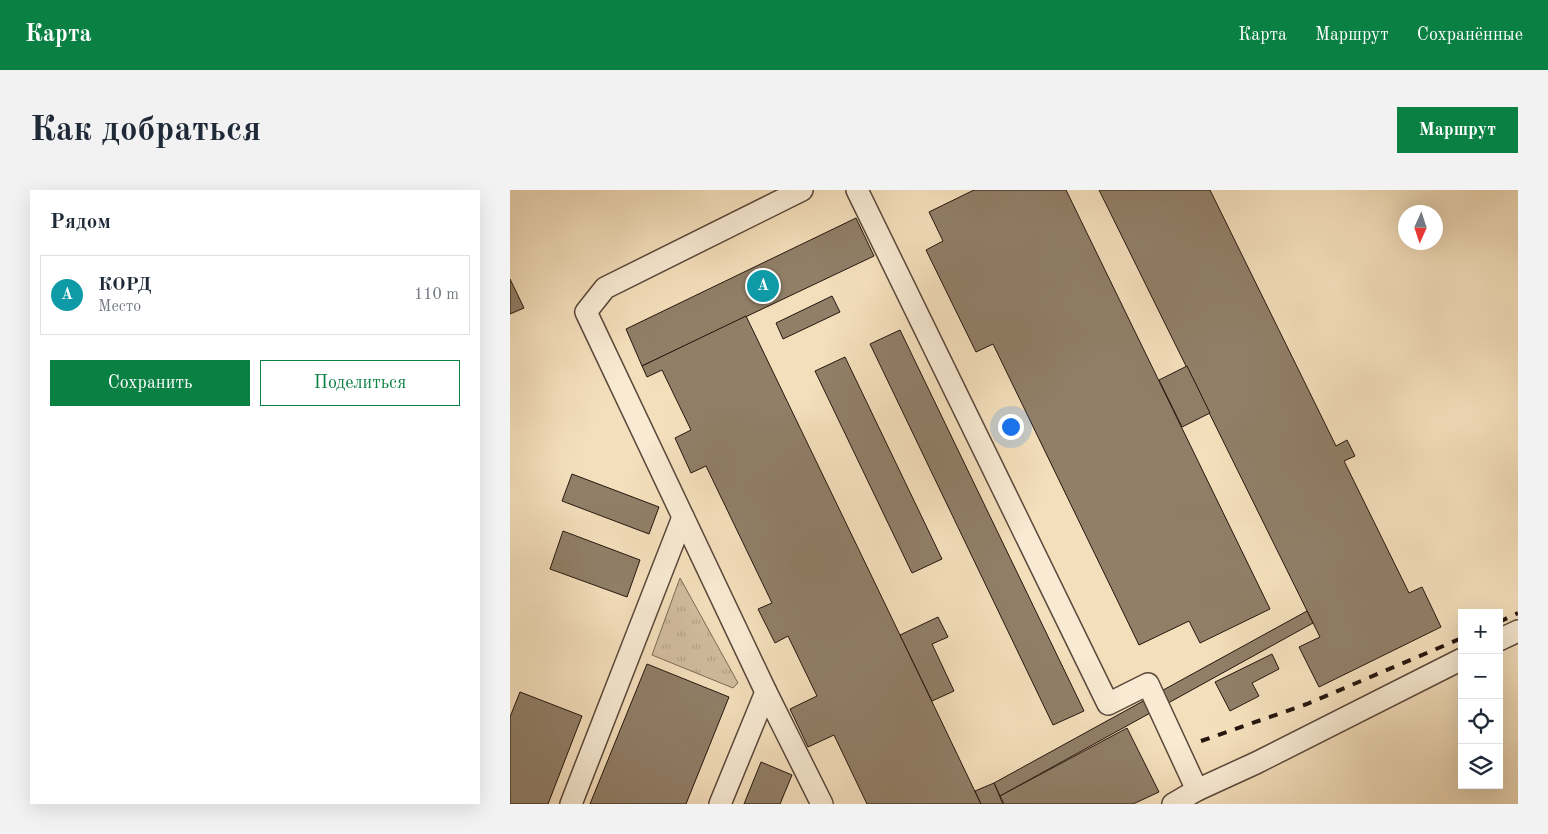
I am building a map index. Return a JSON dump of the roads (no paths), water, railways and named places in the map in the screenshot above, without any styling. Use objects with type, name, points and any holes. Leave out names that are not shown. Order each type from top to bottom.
[{"type":"street","points":[[802,190],[605,288],[586,312],[766,692],[822,804]]},
{"type":"street","points":[[857,190],[1108,704],[1148,684],[1197,790]]},
{"type":"street","points":[[571,804],[683,517]]},
{"type":"street","points":[[1503,638],[1518,631]]},
{"type":"street","points":[[1173,804],[1197,790],[1256,763],[1458,661]]},
{"type":"street","points":[[720,804],[766,692]]},
{"type":"railway","points":[[1503,620],[1518,613]]},
{"type":"railway","points":[[1201,741],[1307,704],[1458,640]]},
{"type":"place","name":"КОРД","points":[[763,286]]}]
